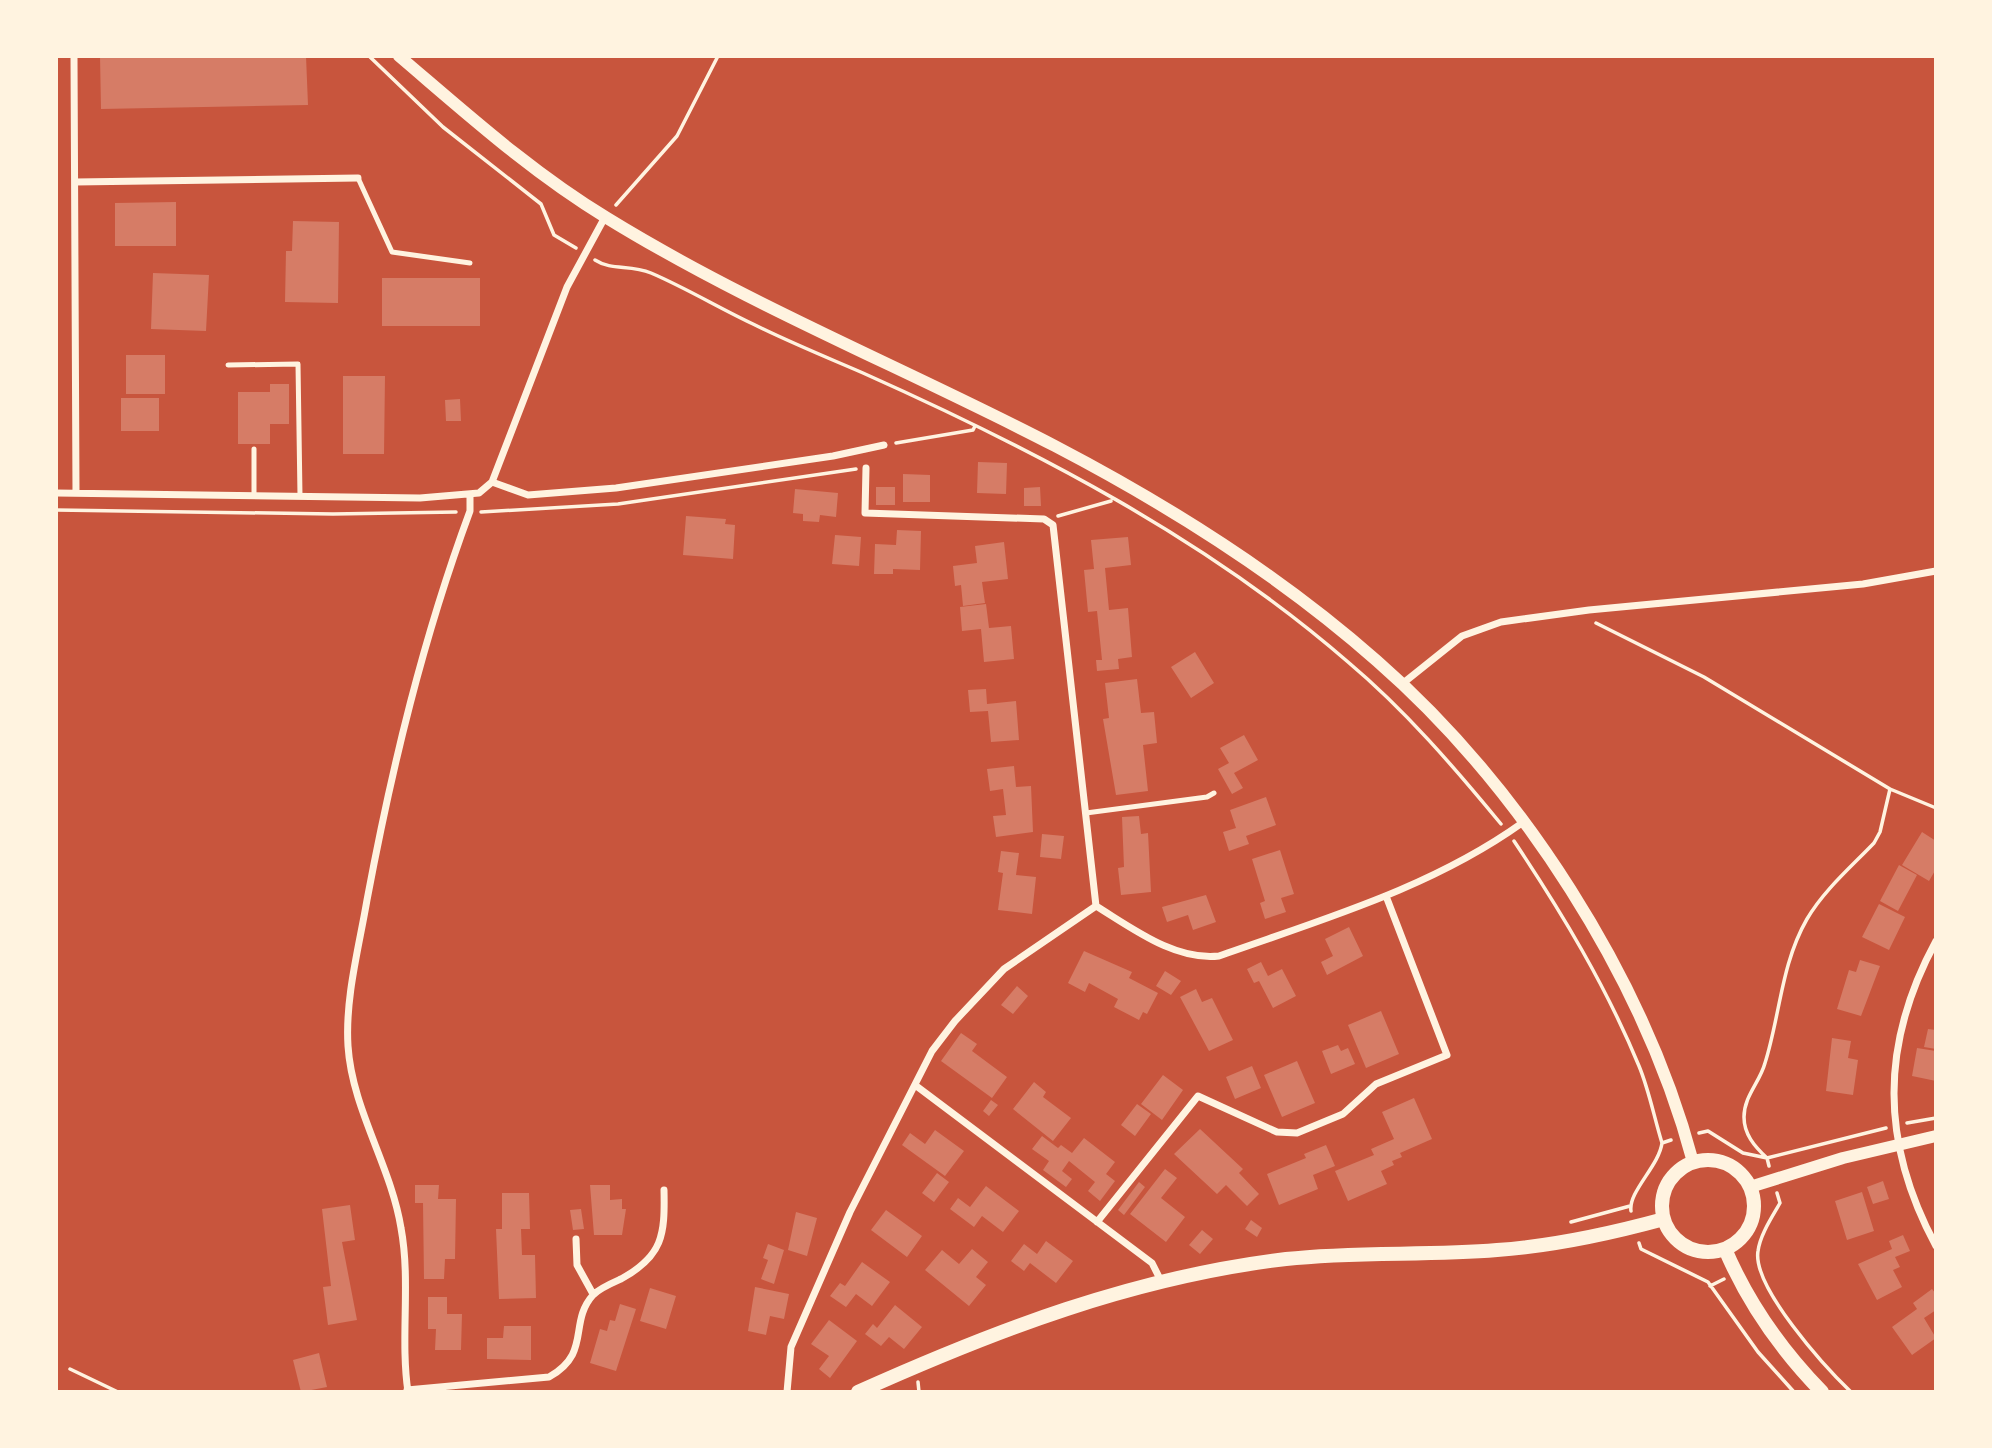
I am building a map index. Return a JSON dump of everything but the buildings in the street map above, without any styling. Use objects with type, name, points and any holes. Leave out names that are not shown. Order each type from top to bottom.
[{"type":"main road","points":[[1706,1160],[1732,1167],[1750,1187],[1754,1202],[1750,1224],[1738,1242],[1713,1252],[1688,1248],[1669,1231],[1664,1219],[1664,1191],[1681,1169],[1706,1160]]},
{"type":"main road","points":[[858,1392],[1031,1319],[1161,1281],[1289,1259],[1497,1250],[1580,1239],[1664,1219]]},
{"type":"main road","points":[[1725,1249],[1735,1274],[1770,1332],[1796,1366],[1822,1392]]},
{"type":"street","points":[[74,56],[76,493]]},
{"type":"street","points":[[399,56],[450,103],[549,180],[605,217],[721,283],[986,411],[1127,486],[1204,532],[1292,592],[1402,684],[1477,764],[1568,890],[1614,967],[1650,1041],[1693,1163]]},
{"type":"street","points":[[75,182],[358,178]]},
{"type":"street","points":[[56,493],[300,496],[479,493],[492,482],[567,287],[605,217]]},
{"type":"street","points":[[492,482],[528,495],[606,489],[833,456],[884,445]]},
{"type":"street","points":[[866,468],[865,513],[1044,519],[1051,522],[1056,534],[1096,906]]},
{"type":"street","points":[[470,495],[470,512],[430,624],[401,733],[352,985],[348,1029],[351,1066],[389,1180],[402,1230],[407,1391],[549,1377],[570,1361],[585,1307],[593,1294],[638,1270],[651,1258],[662,1236],[665,1220],[664,1190]]},
{"type":"street","points":[[1402,684],[1444,648],[1481,628],[1501,622],[1589,610],[1863,584],[1936,571]]},
{"type":"street","points":[[1096,906],[1182,953],[1219,956],[1386,896],[1447,870],[1522,823]]},
{"type":"street","points":[[1097,1222],[1198,1096],[1277,1132],[1297,1133],[1343,1114],[1376,1084],[1447,1055],[1386,896]]},
{"type":"street","points":[[787,1392],[791,1347],[850,1212],[940,1041],[1004,968],[1096,906]]},
{"type":"street","points":[[1936,941],[1917,976],[1903,1015],[1895,1048],[1892,1092],[1900,1144],[1914,1194],[1936,1246]]},
{"type":"street","points":[[915,1085],[1152,1263],[1161,1281]]},
{"type":"street","points":[[1750,1187],[1774,1182],[1843,1158],[1936,1136]]},
{"type":"street","points":[[576,1240],[577,1265],[593,1294]]},
{"type":"lane","points":[[358,178],[392,252],[470,263]]},
{"type":"lane","points":[[228,365],[298,364],[300,496]]},
{"type":"lane","points":[[254,449],[254,496]]},
{"type":"lane","points":[[1086,813],[1207,797],[1214,793]]},
{"type":"path","points":[[369,56],[443,127],[541,204],[554,234],[606,267],[623,265],[650,273],[755,325],[975,426],[1113,500],[1239,578],[1295,618],[1406,716],[1509,833],[1562,914],[1600,982],[1639,1068],[1662,1143],[1659,1158],[1630,1206],[1641,1249],[1708,1282],[1758,1352],[1794,1392]]},
{"type":"path","points":[[605,217],[677,136],[718,56]]},
{"type":"path","points":[[884,445],[973,430],[975,426]]},
{"type":"path","points":[[1051,522],[1062,513],[1113,500]]},
{"type":"path","points":[[56,510],[333,514],[470,512]]},
{"type":"path","points":[[1589,610],[1590,618],[1604,628],[1677,661],[1890,789],[1936,808]]},
{"type":"path","points":[[1851,1392],[1812,1352],[1791,1323],[1758,1264],[1758,1251],[1780,1203],[1767,1158],[1755,1147],[1745,1129],[1744,1114],[1748,1096],[1766,1060],[1776,1008],[1796,943],[1818,901],[1874,843],[1880,832],[1890,789]]},
{"type":"path","points":[[1662,1143],[1708,1131],[1743,1153],[1767,1158],[1897,1125],[1936,1118]]},
{"type":"path","points":[[70,1369],[118,1392]]}]
